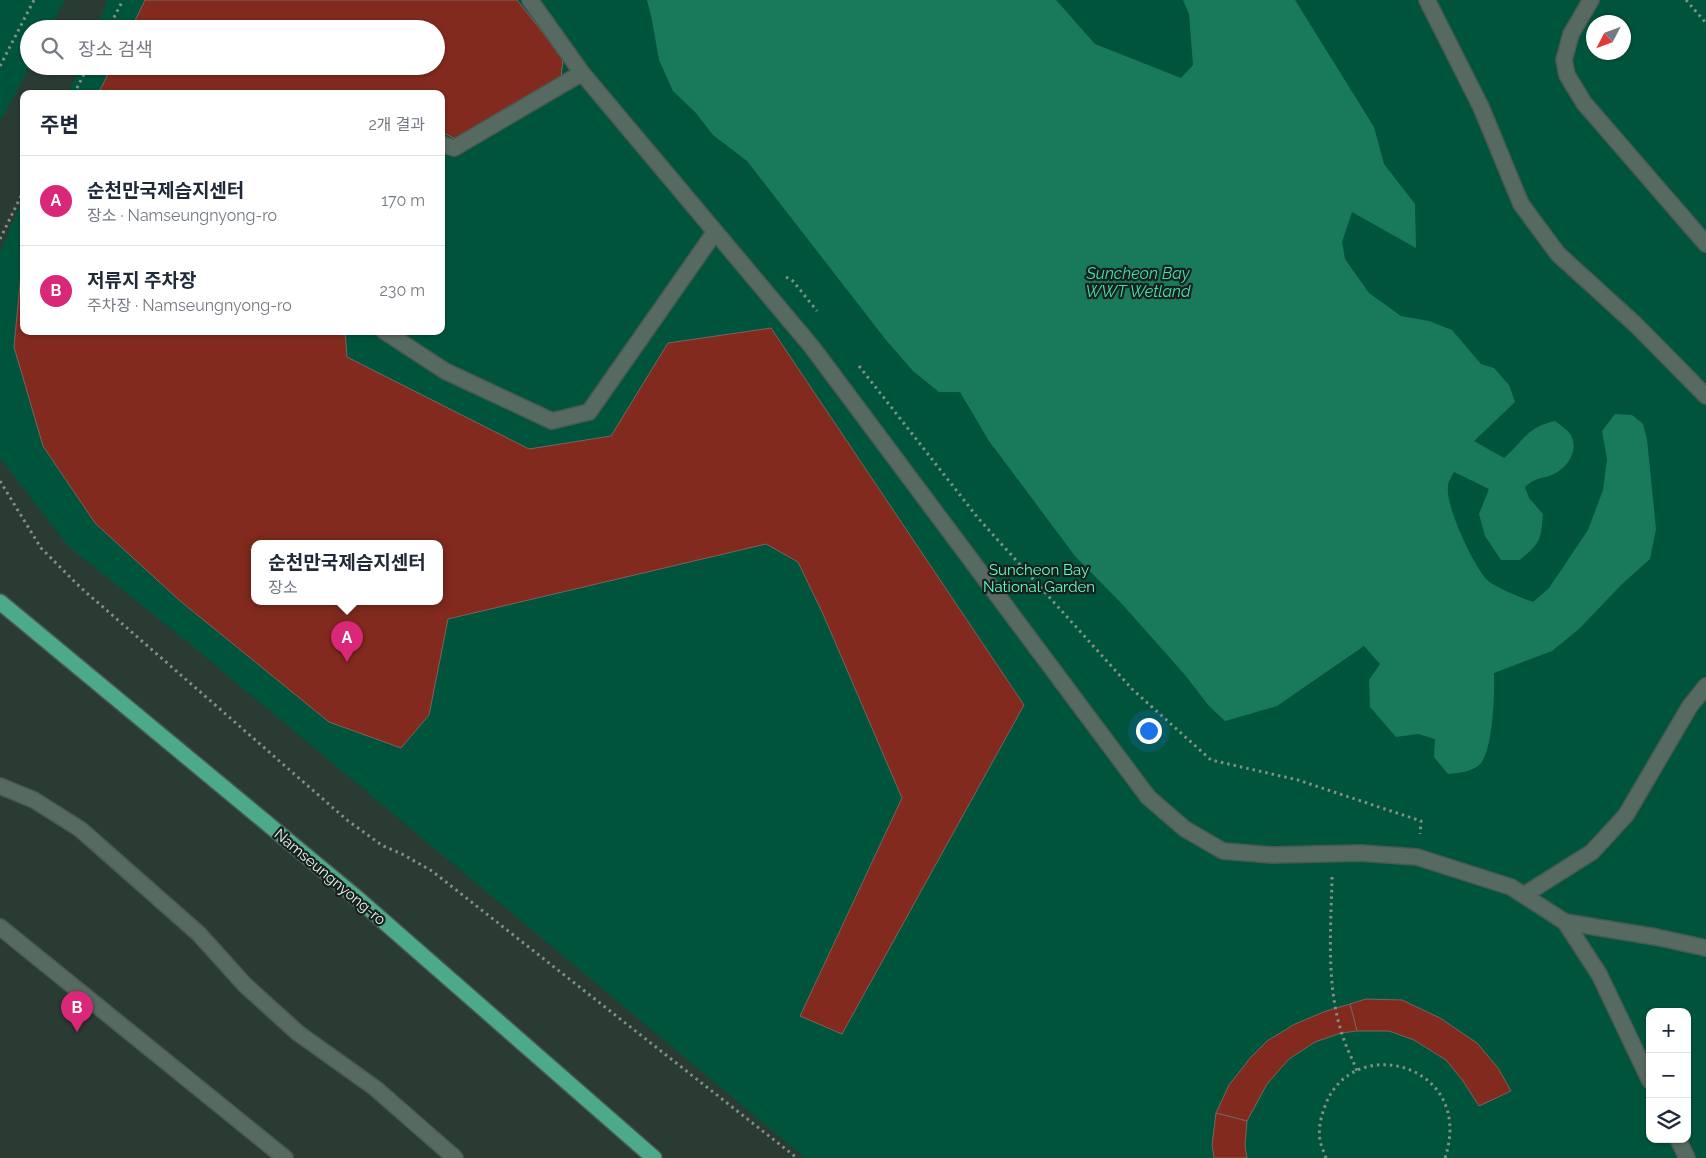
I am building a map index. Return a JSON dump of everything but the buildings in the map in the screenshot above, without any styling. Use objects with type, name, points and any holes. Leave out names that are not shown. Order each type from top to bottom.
[{"type":"main road","name":"Namseungnyong-ro","points":[[0,602],[357,898],[654,1158]]},
{"type":"street","points":[[530,0],[582,73],[812,347],[1148,797],[1184,829],[1223,851],[1272,856],[1360,854],[1417,857],[1511,887],[1564,922],[1599,974],[1646,1073]]},
{"type":"street","points":[[1427,0],[1480,108],[1521,204],[1558,254],[1636,325],[1706,396]]},
{"type":"street","points":[[1591,0],[1571,34],[1564,60],[1567,75],[1584,103],[1706,244]]},
{"type":"street","points":[[445,145],[454,148],[582,73]]},
{"type":"street","points":[[390,335],[445,371],[552,421],[589,412],[715,232]]},
{"type":"street","points":[[1524,895],[1592,852],[1626,815],[1690,706],[1706,686]]},
{"type":"street","points":[[0,786],[34,800],[80,829],[199,934],[245,985],[298,1033],[375,1088],[455,1158]]},
{"type":"street","points":[[1564,922],[1656,937],[1706,948]]},
{"type":"street","points":[[0,926],[285,1158]]},
{"type":"street","points":[[1680,1143],[1686,1158]]},
{"type":"path","points":[[24,20],[34,0]]},
{"type":"path","points":[[113,20],[123,0]]},
{"type":"path","points":[[1686,0],[1706,23]]},
{"type":"path","points":[[0,66],[20,27]]},
{"type":"path","points":[[76,90],[84,75]]},
{"type":"path","points":[[0,238],[20,198]]},
{"type":"path","points":[[786,276],[818,313]]},
{"type":"path","points":[[855,360],[978,518],[1132,689],[1211,760],[1298,780],[1421,821],[1417,857]]},
{"type":"path","points":[[0,481],[41,548],[68,576],[347,820],[383,846],[402,854],[432,871],[797,1158]]},
{"type":"path","points":[[1332,854],[1330,951],[1334,1001],[1341,1033],[1357,1071]]},
{"type":"path","points":[[1326,1158],[1320,1139],[1320,1118],[1328,1099],[1340,1082],[1357,1071],[1377,1065],[1398,1066],[1417,1072],[1434,1085],[1445,1102],[1451,1122],[1450,1142],[1445,1158]]},
{"type":"green space","points":[[0,0],[65,0],[55,20],[20,20],[20,75],[25,75],[0,122]]},
{"type":"green space","name":"Suncheon Bay National Garden","points":[[108,0],[1706,0],[1706,1158],[805,1158],[190,644],[69,547],[0,458],[0,252],[20,205],[20,335],[445,335],[445,90],[70,90],[76,75],[445,75],[445,20],[100,20]]},
{"type":"water","name":"Suncheon Bay WWT Wetland","points":[[647,0],[1056,0],[1095,44],[1181,78],[1193,65],[1189,14],[1183,0],[1295,0],[1374,127],[1384,164],[1415,204],[1416,248],[1352,212],[1342,242],[1345,259],[1369,293],[1401,316],[1429,321],[1452,330],[1481,364],[1494,368],[1509,385],[1515,402],[1474,441],[1504,458],[1531,431],[1555,421],[1567,430],[1573,440],[1574,446],[1571,457],[1564,467],[1554,474],[1537,479],[1525,487],[1529,498],[1543,514],[1540,536],[1536,545],[1520,560],[1501,560],[1485,536],[1479,514],[1489,489],[1454,472],[1449,481],[1448,495],[1456,521],[1475,563],[1488,581],[1497,587],[1533,602],[1549,588],[1588,530],[1603,490],[1607,459],[1602,431],[1615,414],[1632,415],[1643,424],[1647,439],[1656,529],[1650,559],[1622,584],[1579,629],[1552,651],[1494,673],[1492,723],[1487,750],[1483,760],[1471,770],[1448,774],[1434,757],[1435,739],[1418,734],[1396,737],[1370,707],[1369,680],[1380,664],[1364,646],[1277,706],[1225,721],[1209,706],[1185,675],[1122,604],[1075,556],[989,441],[960,392],[939,392],[913,371],[886,340],[747,161],[713,135],[696,113],[673,91],[659,60]]},
{"type":"place","name":"순천만국제습지센터","points":[[347,662]]},
{"type":"place","name":"저류지 주차장","points":[[77,1032]]}]
